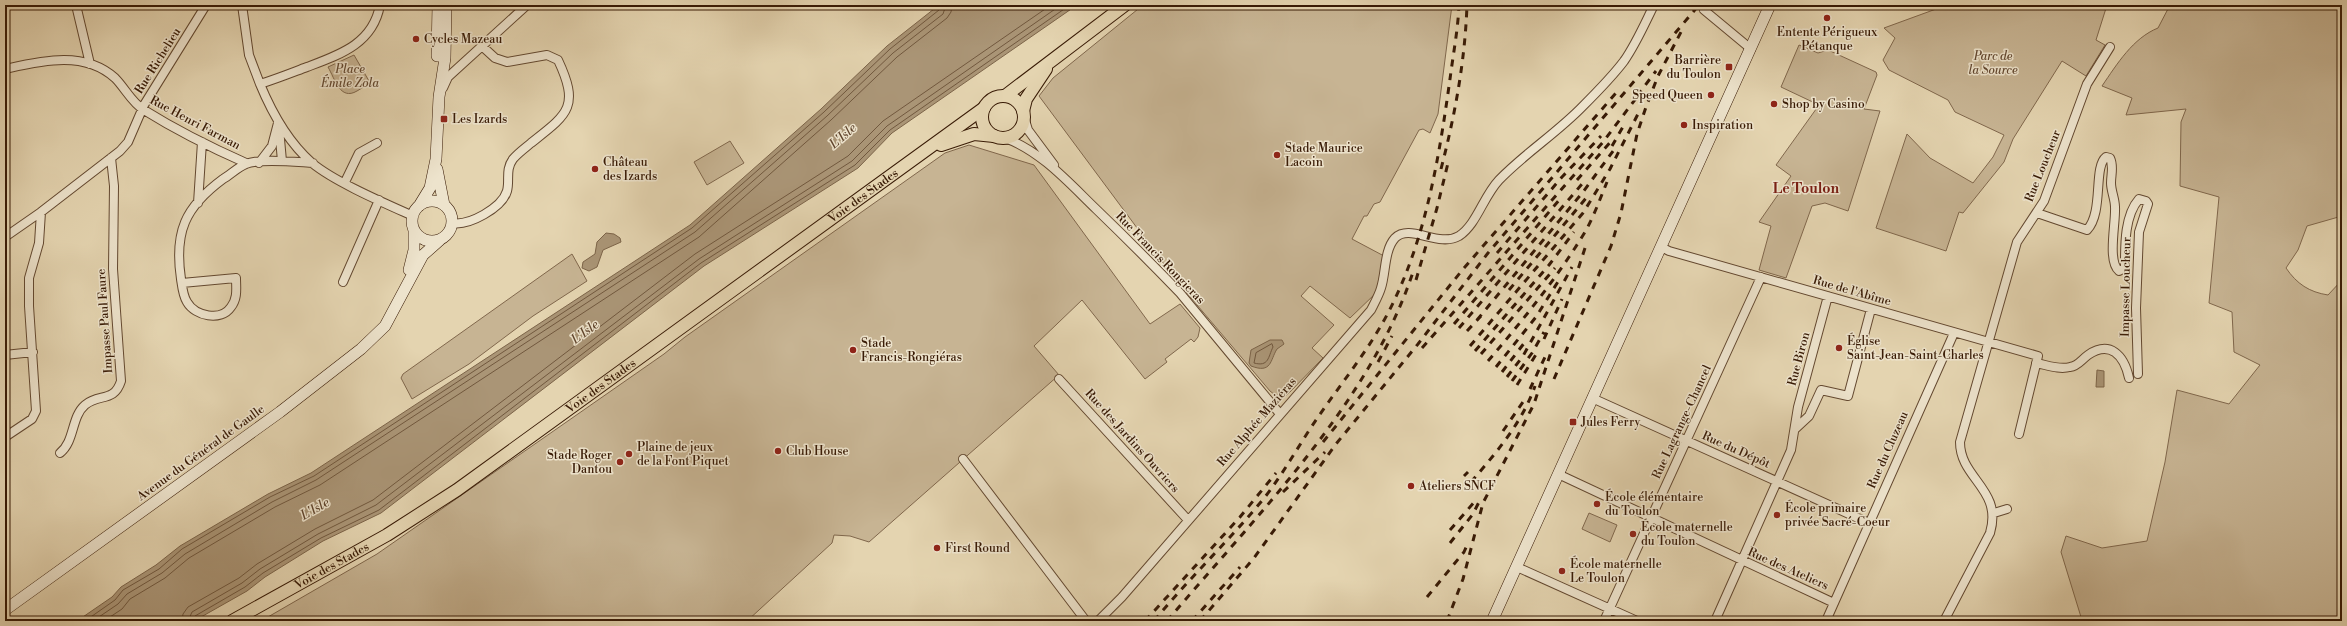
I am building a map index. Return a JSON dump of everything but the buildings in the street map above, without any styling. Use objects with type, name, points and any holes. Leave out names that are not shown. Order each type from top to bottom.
[{"type":"main road","points":[[436,159],[441,197],[444,205],[451,213],[452,224],[448,233],[440,240],[434,241],[422,239],[414,230],[413,216],[430,188],[436,159],[439,97],[438,5]]},
{"type":"main road","points":[[439,97],[444,58],[446,5]]},
{"type":"main road","points":[[1005,96],[1059,53],[1125,5]]},
{"type":"main road","points":[[1492,621],[1770,5]]},
{"type":"main road","points":[[1024,114],[1016,100],[1005,96],[995,97],[984,108],[982,120],[988,132],[999,137],[1016,133],[1023,123],[1026,99],[1037,80],[1059,53]]},
{"type":"main road","name":"Voie des Stades","points":[[232,621],[387,536],[457,490],[984,108]]},
{"type":"main road","name":"Voie des Stades","points":[[915,158],[961,137],[974,134],[999,137]]},
{"type":"main road","points":[[419,206],[431,201],[444,205]]},
{"type":"main road","name":"Avenue du Général de Gaulle","points":[[399,302],[414,250],[414,230]]},
{"type":"main road","name":"Avenue du Général de Gaulle","points":[[5,610],[339,368],[380,332],[399,302],[423,254],[440,240]]},
{"type":"main road","name":"Voie des Stades","points":[[241,621],[276,598]]},
{"type":"street","points":[[5,69],[58,60],[73,60],[90,64],[76,5]]},
{"type":"street","name":"Rue Richelieu","points":[[5,237],[41,212],[111,158],[128,142],[142,109],[206,5]]},
{"type":"street","points":[[242,5],[249,55],[260,84],[278,123],[313,163],[345,182],[413,216]]},
{"type":"street","points":[[260,84],[342,54],[359,43],[370,29],[378,14],[380,5]]},
{"type":"street","points":[[439,97],[448,77],[483,47],[527,5]]},
{"type":"street","name":"Rue Alphée Maziéras","points":[[1098,621],[1122,597],[1187,519],[1371,310],[1381,288],[1389,250],[1394,240],[1405,233],[1434,239],[1451,239],[1466,231],[1476,216],[1485,196],[1499,180],[1583,107],[1624,61],[1654,5]]},
{"type":"street","points":[[1704,10],[1751,49]]},
{"type":"street","points":[[452,224],[469,223],[503,200],[508,186],[508,168],[514,157],[555,124],[565,112],[569,103],[569,91],[558,60],[547,55],[501,61],[483,47]]},
{"type":"street","name":"Rue Loucheur","points":[[1994,513],[1989,498],[1964,460],[1960,451],[1960,442],[2017,242],[2037,213],[2052,181],[2087,84],[2110,47]]},
{"type":"street","name":"Rue Henri Farman","points":[[90,64],[115,78],[142,109],[202,142],[246,163]]},
{"type":"street","points":[[1024,114],[1028,130],[1060,174]]},
{"type":"street","points":[[278,123],[282,161]]},
{"type":"street","points":[[259,162],[272,146],[278,123]]},
{"type":"street","name":"Rue Francis Rongieras","points":[[999,137],[1020,145],[1060,174],[1180,293],[1280,414]]},
{"type":"street","points":[[198,203],[202,142]]},
{"type":"street","points":[[345,182],[359,153],[377,144]]},
{"type":"street","name":"Impasse Loucheur","points":[[2037,213],[2087,230],[2098,203],[2100,164],[2106,157],[2110,158],[2112,164],[2111,184],[2115,207],[2113,259],[2115,268],[2119,271],[2125,268],[2129,221],[2134,205],[2139,199],[2146,201],[2148,204],[2139,232],[2136,308],[2138,374]]},
{"type":"street","name":"Impasse Paul Faure","points":[[60,453],[66,448],[79,411],[86,404],[112,394],[118,390],[121,380],[113,270],[114,215],[111,158]]},
{"type":"street","points":[[182,283],[236,278],[236,297],[231,308],[216,315],[203,315],[194,311],[186,301],[182,283],[177,255],[185,219],[214,186],[246,163],[282,161],[313,163]]},
{"type":"street","points":[[343,282],[379,200]]},
{"type":"street","points":[[5,437],[35,416],[29,278],[39,243],[41,212]]},
{"type":"street","name":"Rue de l'Abîme","points":[[1660,247],[1669,251],[1988,342],[2037,360],[2068,368],[2076,366],[2088,355],[2099,350],[2116,352],[2121,357],[2129,378]]},
{"type":"street","name":"Rue Lagrange-Chancel","points":[[1604,621],[1761,276]]},
{"type":"street","name":"Rue Biron","points":[[1716,621],[1791,450],[1798,407],[1828,296]]},
{"type":"street","points":[[1795,429],[1809,416],[1821,390],[1848,396],[1871,309]]},
{"type":"street","name":"Rue du Cluzeau","points":[[1826,621],[1954,333]]},
{"type":"street","points":[[5,355],[33,352]]},
{"type":"street","points":[[2019,434],[2037,360]]},
{"type":"street","name":"Rue des Jardins Ouvriers","points":[[1059,379],[1187,519]]},
{"type":"street","name":"Rue du Dépôt","points":[[1592,398],[1869,523]]},
{"type":"street","points":[[963,460],[1086,621]]},
{"type":"street","name":"Rue des Ateliers","points":[[1558,474],[1743,562],[1834,603]]},
{"type":"street","points":[[1944,621],[1990,533],[1994,513],[2007,509]]},
{"type":"street","points":[[1516,567],[1637,621]]},
{"type":"green space","name":"Stade Maurice Lacoin","points":[[1143,5],[1452,5],[1438,114],[1430,133],[1423,129],[1419,130],[1380,202],[1374,204],[1367,216],[1364,216],[1352,239],[1384,256],[1377,292],[1350,318],[1310,286],[1301,296],[1334,325],[1312,348],[1323,358],[1287,395],[1275,395],[1270,391],[1175,279],[1039,96],[1053,78]]},
{"type":"green space","name":"Parc de la Source","points":[[1947,5],[2107,5],[2096,40],[2105,45],[2086,76],[2062,61],[2013,139],[2004,162],[1963,213],[1959,212],[1946,251],[1876,228],[1907,134],[1930,158],[1973,183],[1993,157],[2004,135],[1955,112],[1948,100],[1889,70],[1883,60],[1895,38],[1884,28]]},
{"type":"green space","points":[[2170,5],[2342,5],[2342,216],[2307,226],[2298,250],[2286,268],[2299,283],[2321,294],[2328,295],[2342,280],[2342,621],[2080,621],[2081,617],[2061,552],[2066,536],[2102,548],[2147,541],[2165,462],[2177,390],[2229,404],[2260,365],[2234,352],[2232,312],[2209,303],[2219,197],[2180,186],[2181,122],[2186,109],[2126,115],[2132,98],[2102,86],[2126,52],[2149,32],[2158,28]]},
{"type":"green space","points":[[1799,45],[1818,53],[1828,50],[1876,72],[1877,75],[1864,109],[1880,111],[1848,211],[1825,203],[1812,206],[1786,278],[1759,270],[1771,226],[1759,222],[1791,176],[1776,165],[1819,105],[1781,87]]},
{"type":"green space","name":"Place Émile Zola","points":[[354,55],[369,81],[365,86],[357,91],[346,93],[342,91],[336,83],[328,67]]},
{"type":"green space","points":[[730,141],[744,163],[707,185],[694,162]]},
{"type":"green space","points":[[969,145],[1034,165],[1150,324],[1180,304],[1200,328],[1198,337],[1194,342],[1191,339],[1165,359],[1167,362],[1145,379],[1082,300],[1034,346],[1059,375],[869,542],[850,536],[834,535],[832,543],[747,621],[261,621],[377,554],[664,354],[685,337],[945,153]]},
{"type":"green space","points":[[572,254],[587,281],[533,316],[469,364],[412,399],[401,378],[403,374]]},
{"type":"green space","points":[[1589,513],[1617,525],[1610,542],[1582,529]]},
{"type":"water","name":"L'Isle","points":[[939,5],[1077,5],[892,133],[858,168],[704,266],[381,513],[323,541],[265,577],[247,591],[194,621],[77,621],[112,597],[121,587],[156,565],[180,546],[268,494],[311,473],[690,225],[821,109],[887,46]]},
{"type":"water","points":[[606,233],[614,234],[620,238],[621,242],[603,250],[597,267],[589,271],[582,268],[583,262],[595,254],[597,242]]},
{"type":"water","points":[[1270,340],[1282,340],[1284,344],[1277,349],[1267,367],[1258,368],[1251,366],[1249,363],[1251,350]]},
{"type":"water","points":[[2097,370],[2104,371],[2104,387],[2096,387]]},
{"type":"railway","points":[[1154,621],[1265,497],[1320,414],[1371,342],[1389,311],[1402,284],[1413,255],[1422,227],[1436,168],[1457,33],[1459,5]]},
{"type":"railway","points":[[1441,169],[1451,128],[1462,67],[1467,5]]},
{"type":"railway","points":[[1200,621],[1254,558],[1336,444],[1418,344],[1488,253],[1699,5]]},
{"type":"railway","points":[[1554,379],[1611,246],[1621,213],[1637,134],[1658,76],[1681,32]]},
{"type":"railway","points":[[1637,96],[1656,71]]},
{"type":"railway","points":[[1323,442],[1464,268],[1616,93]]},
{"type":"railway","points":[[1422,348],[1603,142],[1640,93]]},
{"type":"railway","points":[[1470,346],[1583,213],[1610,169],[1640,110]]},
{"type":"railway","points":[[1612,146],[1624,125]]},
{"type":"railway","points":[[1497,253],[1562,177],[1601,136]]},
{"type":"railway","points":[[1577,180],[1613,139]]},
{"type":"railway","points":[[1477,320],[1583,192],[1616,147]]},
{"type":"railway","points":[[1416,280],[1437,208],[1448,163]]},
{"type":"railway","points":[[1488,361],[1563,266],[1585,232],[1607,182]]},
{"type":"railway","points":[[1459,328],[1582,184]]},
{"type":"railway","points":[[1509,290],[1587,197]]},
{"type":"railway","points":[[1454,324],[1560,199]]},
{"type":"railway","points":[[1475,351],[1549,265],[1574,232]]},
{"type":"railway","points":[[1447,621],[1463,579],[1483,503],[1534,404],[1586,245]]},
{"type":"railway","points":[[1507,377],[1523,356],[1572,267]]},
{"type":"railway","points":[[1481,354],[1555,268]]},
{"type":"railway","points":[[1167,621],[1307,457],[1339,413],[1369,367],[1394,320],[1413,272]]},
{"type":"railway","points":[[1496,367],[1536,317],[1559,280]]},
{"type":"railway","points":[[1544,339],[1562,299]]},
{"type":"railway","points":[[1467,331],[1481,316]]},
{"type":"railway","points":[[1512,381],[1532,353],[1544,332]]},
{"type":"railway","points":[[1378,362],[1392,336]]},
{"type":"railway","points":[[1502,372],[1525,342]]},
{"type":"railway","points":[[1517,385],[1537,353]]},
{"type":"railway","points":[[1530,389],[1545,357]]},
{"type":"railway","points":[[1471,482],[1508,437],[1530,400],[1535,386]]},
{"type":"railway","points":[[1503,431],[1523,402]]},
{"type":"railway","points":[[1283,492],[1325,452]]},
{"type":"railway","points":[[1464,476],[1468,472]]},
{"type":"railway","points":[[1145,621],[1240,517],[1276,473]]},
{"type":"railway","points":[[1450,530],[1477,499]]},
{"type":"railway","points":[[1450,543],[1473,514],[1480,500]]},
{"type":"railway","points":[[1427,597],[1464,552],[1468,543]]},
{"type":"railway","points":[[1192,621],[1240,567]]},
{"type":"place","name":"Entente Périgueux Pétanque","points":[[1827,18]]},
{"type":"place","name":"Cycles Mazeau","points":[[416,39]]},
{"type":"place","name":"Barrière du Toulon","points":[[1729,67]]},
{"type":"place","name":"Speed Queen","points":[[1711,95]]},
{"type":"place","name":"Shop by Casino","points":[[1774,104]]},
{"type":"place","name":"Les Izards","points":[[444,119]]},
{"type":"place","name":"Inspiration","points":[[1684,125]]},
{"type":"place","name":"Stade Maurice Lacoin","points":[[1277,155]]},
{"type":"place","name":"Château des Izards","points":[[595,169]]},
{"type":"place","name":"Église Saint-Jean-Saint-Charles","points":[[1839,348]]},
{"type":"place","name":"Stade Francis-Rongiéras","points":[[853,350]]},
{"type":"place","name":"Jules Ferry","points":[[1573,422]]},
{"type":"place","name":"Club House","points":[[778,451]]},
{"type":"place","name":"Plaine de jeux de la Font Piquet","points":[[629,454]]},
{"type":"place","name":"Stade Roger Dantou","points":[[620,462]]},
{"type":"place","name":"Ateliers SNCF","points":[[1411,486]]},
{"type":"place","name":"École élémentaire du Toulon","points":[[1597,504]]},
{"type":"place","name":"École primaire privée Sacré-Coeur","points":[[1777,515]]},
{"type":"place","name":"École maternelle du Toulon","points":[[1633,534]]},
{"type":"place","name":"First Round","points":[[937,548]]},
{"type":"place","name":"École maternelle Le Toulon","points":[[1562,571]]},
{"type":"district","name":"Le Toulon","points":[[1806,189]]}]
